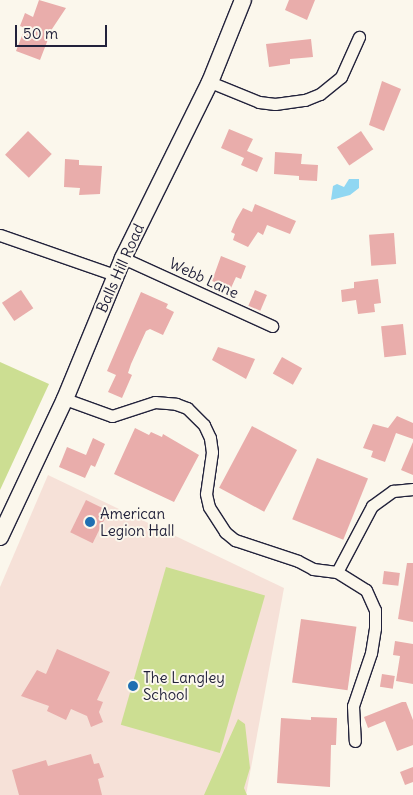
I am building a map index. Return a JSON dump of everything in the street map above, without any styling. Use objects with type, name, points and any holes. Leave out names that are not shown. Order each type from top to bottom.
[{"type":"street","name":"Balls Hill Road","points":[[0,537],[66,399],[115,275],[210,82],[243,0]]},
{"type":"street","points":[[210,82],[259,102],[275,104],[305,100],[326,90],[341,77],[358,38]]},
{"type":"street","points":[[0,235],[115,275]]},
{"type":"street","name":"Webb Lane","points":[[123,258],[272,326]]},
{"type":"street","points":[[66,399],[112,416],[155,402],[176,404],[187,408],[204,425],[210,438],[212,452],[206,494],[216,522],[225,532],[235,540],[298,561],[313,569],[337,572],[366,590],[375,610],[371,653],[353,706],[354,741]]},
{"type":"street","points":[[337,572],[372,506],[393,491],[413,489]]},
{"type":"shaded area","name":"The Langley School","points":[[48,475],[284,588],[246,795],[0,795],[0,587]]},
{"type":"green space","points":[[0,362],[49,384],[0,490]]},
{"type":"green space","points":[[166,567],[265,595],[220,753],[121,725]]},
{"type":"green space","points":[[238,719],[245,724],[250,768],[244,788],[247,795],[204,795]]},
{"type":"water","points":[[349,179],[359,179],[359,188],[350,195],[331,200],[333,186],[337,184],[344,187]]},
{"type":"building","points":[[39,0],[66,8],[52,29],[40,60],[16,51],[25,28],[20,26],[25,13],[33,17]]},
{"type":"building","points":[[289,0],[315,0],[307,20],[285,10]]},
{"type":"building","points":[[311,39],[313,57],[290,59],[290,64],[269,67],[266,44]]},
{"type":"building","points":[[382,81],[401,89],[384,131],[369,125]]},
{"type":"building","points":[[229,129],[253,139],[247,151],[263,158],[257,172],[241,165],[244,158],[221,148]]},
{"type":"building","points":[[28,131],[52,154],[29,178],[5,155]]},
{"type":"building","points":[[361,131],[373,149],[349,165],[337,147]]},
{"type":"building","points":[[275,152],[302,154],[301,164],[318,165],[317,181],[299,180],[299,176],[274,174]]},
{"type":"building","points":[[65,159],[79,160],[79,165],[102,166],[100,194],[79,195],[80,188],[64,187]]},
{"type":"building","points":[[255,204],[296,221],[290,234],[267,225],[263,235],[258,232],[248,247],[233,240],[235,234],[231,232],[243,208],[252,212]]},
{"type":"building","points":[[394,233],[396,264],[371,266],[369,235]]},
{"type":"building","points":[[221,256],[246,266],[241,279],[236,277],[231,288],[212,281]]},
{"type":"building","points":[[378,279],[381,303],[374,304],[375,312],[358,314],[356,300],[342,302],[341,290],[354,288],[354,282]]},
{"type":"building","points":[[21,290],[33,308],[14,321],[2,303]]},
{"type":"building","points":[[255,290],[267,295],[260,311],[248,306]]},
{"type":"building","points":[[141,292],[168,304],[166,308],[174,312],[163,335],[150,329],[146,331],[131,364],[128,373],[132,375],[122,398],[108,392],[116,375],[107,371]]},
{"type":"building","points":[[403,324],[406,355],[384,357],[381,326]]},
{"type":"building","points":[[218,347],[255,359],[246,379],[212,360]]},
{"type":"building","points":[[282,357],[302,368],[293,385],[273,374]]},
{"type":"building","points":[[397,416],[413,423],[413,439],[396,433],[385,462],[371,457],[373,451],[363,448],[373,424],[388,428]]},
{"type":"building","points":[[252,426],[297,450],[264,512],[219,488]]},
{"type":"building","points":[[135,428],[149,435],[151,432],[162,437],[163,434],[199,455],[174,502],[114,474]]},
{"type":"building","points":[[93,438],[105,444],[95,467],[91,465],[85,478],[59,467],[67,447],[86,455]]},
{"type":"building","points":[[413,442],[413,475],[401,470]]},
{"type":"building","points":[[317,458],[368,479],[343,540],[292,519]]},
{"type":"building","name":"American Legion Hall","points":[[86,500],[108,511],[93,543],[70,532]]},
{"type":"building","points":[[407,563],[413,563],[413,622],[398,619]]},
{"type":"building","points":[[384,571],[400,573],[398,586],[382,584]]},
{"type":"building","points":[[301,619],[356,627],[348,690],[292,682]]},
{"type":"building","points":[[395,641],[413,644],[413,684],[396,681],[400,656],[393,655]]},
{"type":"building","points":[[57,649],[110,672],[97,700],[103,702],[99,712],[103,722],[91,727],[87,716],[71,709],[66,720],[47,711],[49,706],[21,696],[37,670],[46,674]]},
{"type":"building","points":[[382,674],[395,676],[393,689],[380,687]]},
{"type":"building","points":[[406,702],[413,720],[413,745],[397,751],[385,721],[368,728],[364,717]]},
{"type":"building","points":[[311,717],[337,718],[336,745],[331,745],[330,787],[277,783],[281,718],[311,720]]},
{"type":"building","points":[[91,754],[94,764],[99,763],[104,777],[98,779],[102,795],[19,795],[12,770],[46,760],[48,766]]},
{"type":"building","points":[[413,767],[413,782],[405,785],[400,772]]},
{"type":"place","name":"American Legion Hall","points":[[90,522]]},
{"type":"place","name":"The Langley School","points":[[133,686]]}]
